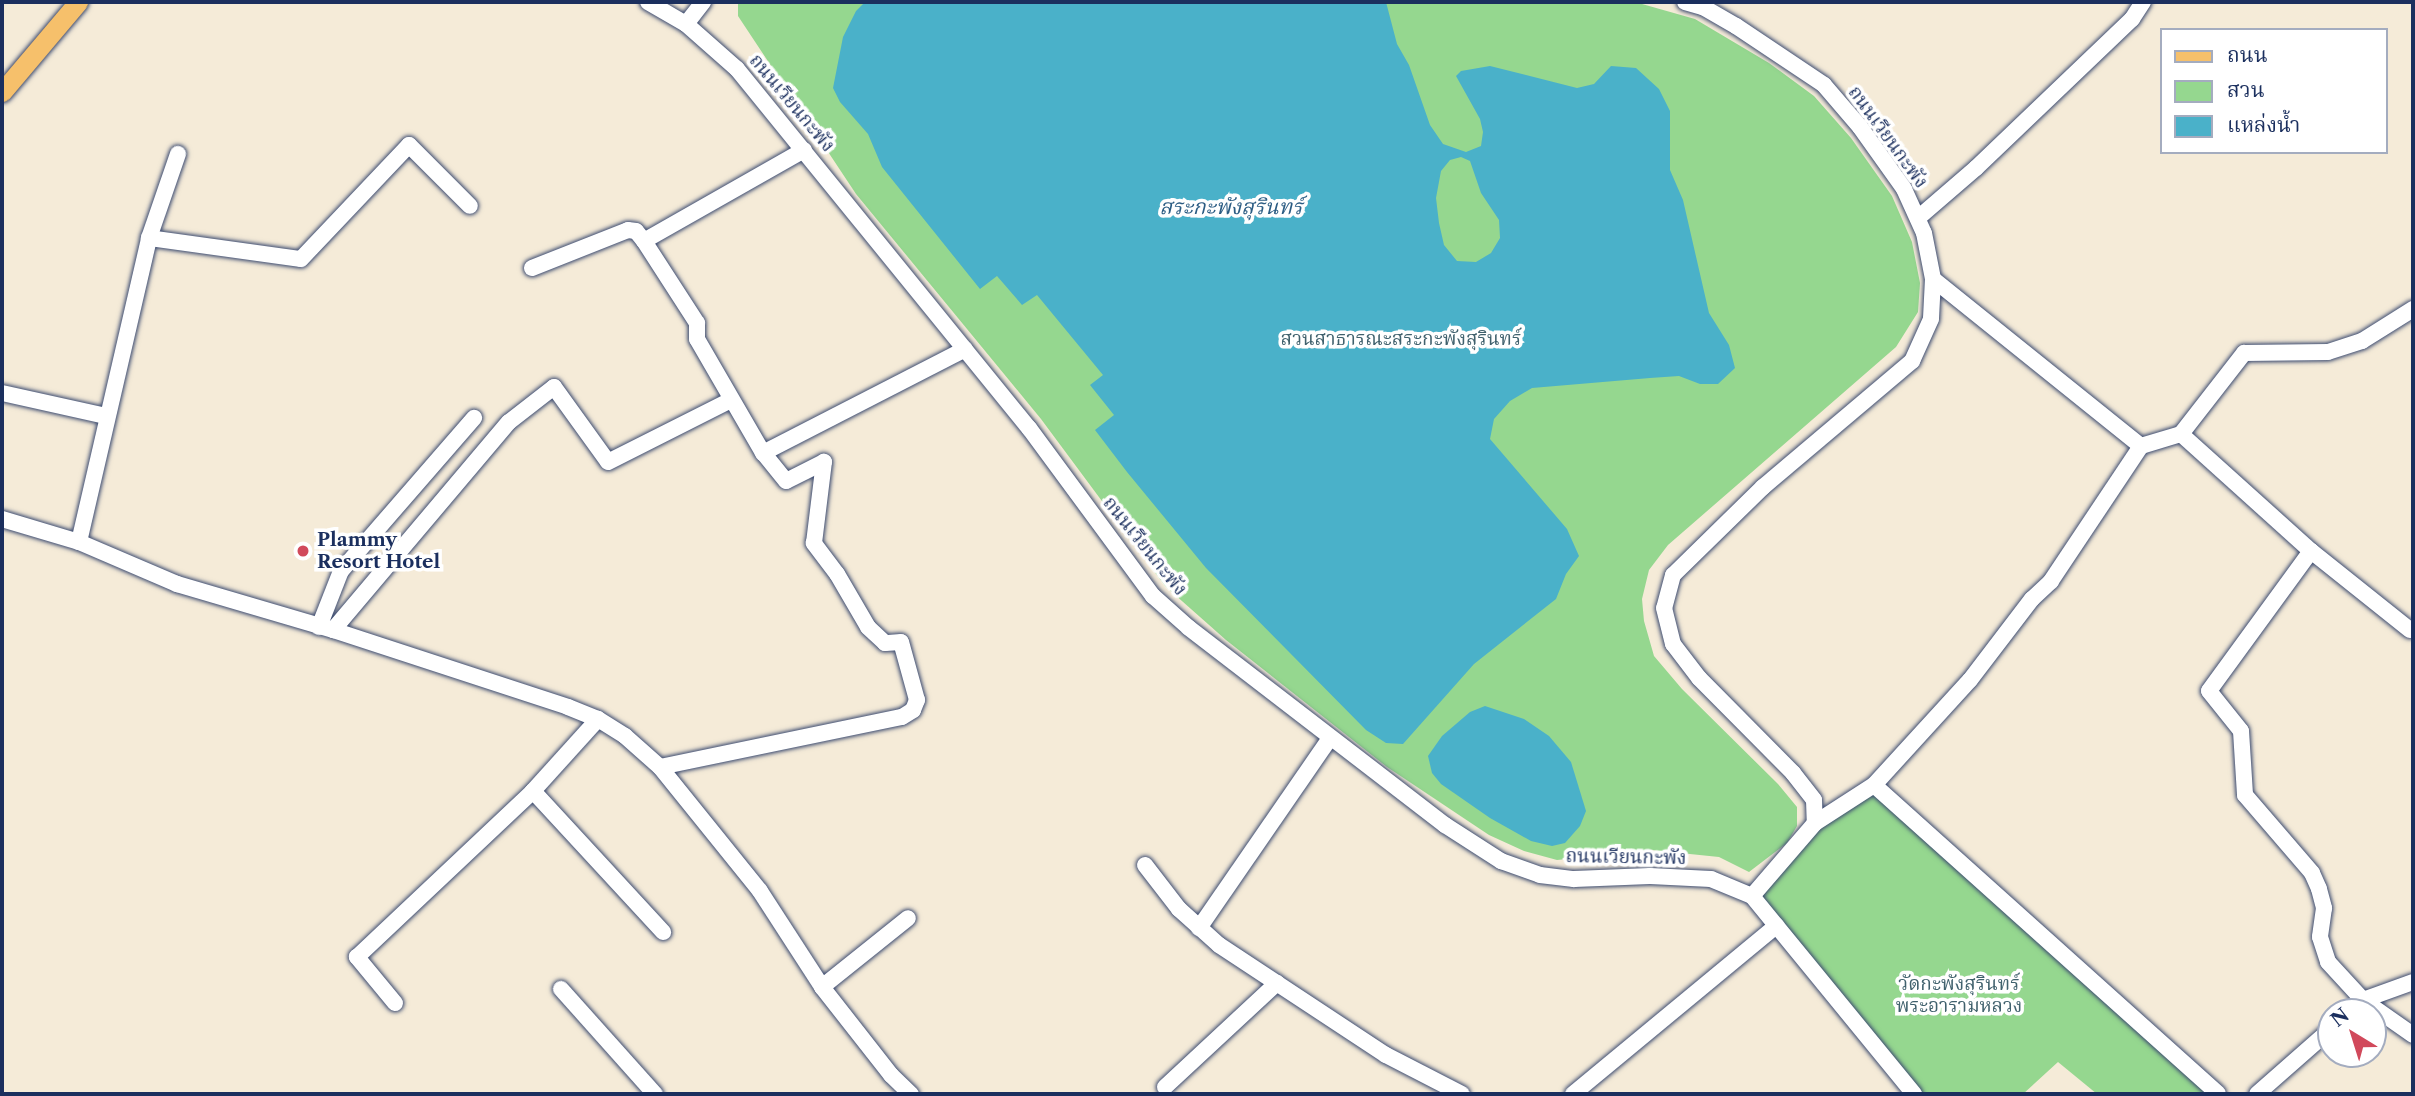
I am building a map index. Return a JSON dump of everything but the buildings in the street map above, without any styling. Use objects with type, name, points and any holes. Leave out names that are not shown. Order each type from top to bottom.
[{"type":"main road","points":[[2,92],[78,2]]},
{"type":"street","name":"ถนนเวียนกะพัง","points":[[648,2],[686,24],[737,69],[1029,428],[1153,596],[1234,665],[1445,825],[1501,861],[1540,875],[1574,879],[1650,876],[1711,879],[1752,896],[1914,1094]]},
{"type":"street","points":[[686,24],[703,2]]},
{"type":"street","name":"ถนนเวียนกะพัง","points":[[1685,2],[1703,7],[1736,26],[1824,85],[1860,127],[1904,189],[1924,233],[1933,279],[1931,319],[1912,360],[1700,545],[1673,575],[1664,608],[1672,644],[1699,678],[1793,773],[1814,800],[1815,823]]},
{"type":"street","points":[[1918,218],[1976,168],[2132,19],[2143,2]]},
{"type":"street","points":[[149,239],[301,259],[409,145],[470,206]]},
{"type":"street","points":[[644,241],[804,150]]},
{"type":"street","points":[[79,542],[149,239],[178,155]]},
{"type":"street","points":[[532,268],[628,230],[636,231],[696,323],[697,339],[763,453],[786,481],[824,462],[814,543],[837,574],[868,627],[885,643],[901,642],[917,700],[913,710],[902,717],[660,767]]},
{"type":"street","points":[[1933,279],[2141,446]]},
{"type":"street","points":[[1752,896],[1815,823],[1874,785],[1970,680],[2032,599],[2051,582],[2141,446],[2180,434],[2244,353],[2328,352],[2362,341],[2413,309]]},
{"type":"street","points":[[763,453],[965,349]]},
{"type":"street","points":[[326,629],[509,422],[554,387],[608,462],[732,400]]},
{"type":"street","points":[[2,393],[106,416]]},
{"type":"street","points":[[326,629],[341,571],[474,418]]},
{"type":"street","points":[[2180,434],[2311,551],[2410,630]]},
{"type":"street","points":[[2,519],[79,542],[177,584],[326,629],[598,719],[625,736],[660,767],[760,891],[822,987],[891,1075],[911,1094]]},
{"type":"street","points":[[2311,551],[2208,691],[2241,731],[2245,795],[2312,873],[2324,908],[2320,937],[2328,962],[2361,998]]},
{"type":"street","points":[[395,1003],[357,957],[533,791],[598,719]]},
{"type":"street","points":[[1199,928],[1330,738]]},
{"type":"street","points":[[1874,785],[2218,1094]]},
{"type":"street","points":[[533,791],[663,932]]},
{"type":"street","points":[[1145,865],[1179,909],[1219,945],[1386,1055],[1462,1094]]},
{"type":"street","points":[[822,987],[908,918]]},
{"type":"street","points":[[1582,1092],[1776,926]]},
{"type":"street","points":[[2369,998],[2413,982]]},
{"type":"street","points":[[1165,1087],[1277,983]]},
{"type":"street","points":[[561,989],[655,1094]]},
{"type":"street","points":[[2387,1017],[2413,1035]]},
{"type":"street","points":[[2262,1093],[2317,1041]]},
{"type":"green space","name":"สระกะพังสุรินทร์","points":[[738,2],[1635,2],[1695,19],[1769,63],[1814,96],[1851,138],[1892,196],[1912,242],[1920,283],[1918,312],[1896,347],[1668,545],[1649,570],[1642,599],[1644,621],[1654,656],[1682,689],[1778,784],[1797,807],[1797,826],[1787,843],[1749,872],[1719,857],[1651,850],[1557,860],[1524,851],[1489,835],[1387,767],[1226,640],[1165,586],[1041,419],[856,194],[738,16]]},
{"type":"green space","name":"วัดกะพังสุรินทร์ พระอารามหลวง","points":[[1874,785],[2218,1094],[2097,1094],[2058,1062],[2023,1094],[1912,1094],[1752,896],[1815,823]]},
{"type":"water","name":"สระกะพังสุรินทร์","points":[[865,2],[1386,2],[1397,44],[1409,65],[1430,125],[1443,144],[1466,152],[1481,146],[1483,132],[1480,119],[1456,76],[1461,71],[1490,66],[1577,88],[1594,84],[1611,66],[1636,68],[1659,89],[1670,111],[1670,170],[1683,200],[1709,313],[1729,345],[1735,368],[1718,384],[1700,384],[1679,376],[1650,378],[1532,388],[1510,401],[1494,419],[1490,439],[1567,529],[1579,556],[1566,574],[1556,599],[1474,664],[1403,744],[1386,743],[1366,730],[1206,568],[1127,472],[1095,430],[1114,415],[1090,385],[1103,375],[1037,295],[1022,305],[997,276],[980,289],[882,167],[868,134],[840,102],[833,88],[843,37],[856,11]],"holes":[[[1461,157],[1470,161],[1481,193],[1499,220],[1500,238],[1491,253],[1476,262],[1457,261],[1444,245],[1436,198],[1441,171],[1450,160]]]},
{"type":"water","points":[[1485,706],[1524,719],[1549,736],[1571,762],[1586,811],[1580,826],[1565,843],[1552,846],[1531,841],[1490,818],[1441,784],[1432,773],[1428,756],[1442,736],[1470,712]]},
{"type":"place","name":"Plammy Resort Hotel","points":[[303,551]]},
{"type":"park label","name":"สวนสาธารณะสระกะพังสุรินทร์","points":[[1401,339]]}]
